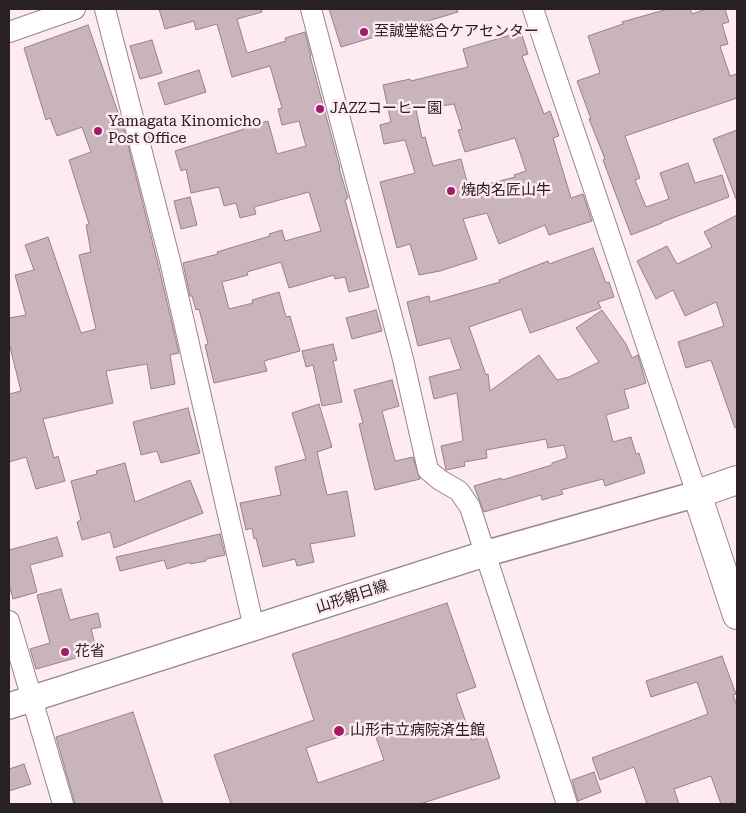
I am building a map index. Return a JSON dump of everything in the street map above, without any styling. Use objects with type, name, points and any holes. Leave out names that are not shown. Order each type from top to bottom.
[{"type":"highway","points":[[737,480],[697,494],[737,615]]},
{"type":"main road","name":"山形朝日線","points":[[9,706],[484,554],[697,494]]},
{"type":"street","points":[[9,32],[75,9]]},
{"type":"street","points":[[105,9],[170,261],[254,628]]},
{"type":"street","points":[[311,9],[403,359],[428,470],[440,480],[459,491],[470,507],[567,804]]},
{"type":"street","points":[[533,9],[697,494]]},
{"type":"street","points":[[9,621],[63,804]]},
{"type":"building","points":[[159,9],[261,9],[262,12],[237,19],[247,53],[286,41],[285,38],[305,32],[348,198],[345,200],[369,287],[349,292],[345,277],[335,279],[334,275],[289,288],[281,262],[247,272],[248,275],[222,282],[229,309],[253,303],[252,300],[279,292],[286,317],[290,316],[300,351],[264,361],[267,371],[214,383],[205,345],[208,344],[199,309],[196,310],[192,296],[190,296],[183,263],[218,254],[217,252],[270,236],[269,234],[282,230],[285,241],[321,231],[309,192],[254,207],[256,214],[240,218],[236,203],[224,206],[219,187],[191,193],[186,169],[181,171],[175,151],[244,129],[243,127],[268,121],[277,154],[306,146],[299,121],[282,125],[278,109],[282,108],[270,66],[232,77],[217,24],[196,30],[194,21],[165,29]]},
{"type":"building","name":"至誠堂総合ケアセンター","points":[[329,9],[457,9],[458,12],[341,47]]},
{"type":"building","points":[[668,9],[690,9],[692,14],[706,9],[725,9],[729,22],[722,24],[728,44],[720,46],[730,76],[737,74],[737,98],[625,136],[640,178],[635,180],[646,207],[669,199],[660,173],[688,163],[695,183],[722,175],[729,197],[631,235],[603,160],[605,159],[589,119],[591,119],[577,81],[600,73],[588,36],[623,24],[622,22]]},
{"type":"building","points":[[88,25],[125,133],[179,353],[170,355],[175,384],[151,389],[147,364],[106,371],[113,403],[43,419],[54,458],[58,456],[65,481],[36,489],[26,457],[9,462],[9,394],[21,391],[9,343],[9,318],[26,315],[15,275],[34,270],[25,245],[48,237],[81,333],[96,329],[79,255],[91,252],[86,225],[89,224],[69,160],[91,152],[82,127],[57,136],[50,118],[46,120],[24,48]]},
{"type":"building","points":[[521,32],[528,54],[522,56],[544,114],[550,111],[559,136],[553,138],[571,198],[583,194],[592,221],[549,235],[545,225],[499,244],[487,213],[463,219],[477,259],[440,271],[419,275],[410,244],[397,248],[380,182],[415,173],[405,140],[384,144],[380,125],[391,122],[383,85],[410,79],[411,81],[468,67],[463,49]],"holes":[[[454,104],[462,129],[458,130],[465,152],[515,138],[526,171],[514,175],[515,177],[469,189],[461,159],[433,166],[425,137],[422,138],[416,110]]]},
{"type":"building","points":[[152,40],[162,73],[140,79],[130,46]]},
{"type":"building","points":[[199,70],[206,92],[165,105],[158,83]]},
{"type":"building","points":[[737,130],[737,199],[736,199],[713,139]]},
{"type":"building","points":[[190,197],[197,225],[181,229],[174,201]]},
{"type":"building","points":[[737,215],[737,427],[735,428],[711,360],[686,368],[678,342],[724,326],[716,302],[685,316],[673,290],[656,299],[637,261],[667,246],[677,264],[712,247],[704,232]]},
{"type":"building","points":[[593,248],[606,283],[609,282],[614,297],[598,302],[601,308],[530,333],[521,309],[469,327],[486,375],[488,374],[490,391],[539,355],[557,380],[569,377],[599,362],[576,328],[602,310],[626,344],[632,358],[638,355],[646,383],[624,390],[629,408],[606,415],[613,442],[631,437],[636,454],[639,453],[645,473],[605,486],[603,479],[561,490],[563,494],[542,500],[541,495],[484,512],[474,486],[552,465],[552,463],[567,458],[564,445],[548,448],[546,439],[486,450],[487,458],[464,462],[465,466],[446,470],[441,446],[463,441],[457,393],[434,399],[429,377],[461,369],[450,338],[418,346],[407,302],[429,296],[430,302],[500,282],[499,280],[548,261],[549,264]]},
{"type":"building","points":[[376,310],[382,331],[352,339],[346,318]]},
{"type":"building","points":[[333,344],[337,360],[333,361],[342,402],[322,406],[313,365],[306,367],[302,351]]},
{"type":"building","points":[[392,380],[399,406],[382,411],[395,461],[413,457],[420,479],[375,490],[359,424],[363,423],[354,390]]},
{"type":"building","points":[[319,404],[332,447],[317,452],[327,495],[347,491],[355,536],[310,544],[314,562],[297,566],[295,559],[263,567],[252,528],[246,530],[240,503],[281,495],[275,467],[306,459],[292,413]]},
{"type":"building","points":[[188,408],[200,453],[161,463],[157,451],[141,455],[133,422]]},
{"type":"building","points":[[125,463],[135,502],[190,480],[203,513],[114,548],[110,532],[82,540],[77,522],[81,520],[71,481],[97,474],[96,471]]},
{"type":"building","points":[[220,534],[225,555],[167,569],[164,560],[120,571],[116,557]]},
{"type":"building","points":[[57,537],[63,556],[30,565],[37,592],[13,599],[9,584],[9,550]]},
{"type":"building","points":[[61,589],[70,620],[98,613],[101,627],[91,629],[97,652],[36,669],[30,649],[50,643],[37,595]]},
{"type":"building","points":[[447,603],[476,687],[456,694],[472,740],[486,736],[500,778],[420,804],[231,804],[214,755],[314,720],[292,654]],"holes":[[[372,726],[384,760],[318,783],[306,748]]]},
{"type":"building","points":[[722,656],[736,694],[733,695],[737,706],[737,801],[721,804],[711,776],[674,789],[679,804],[647,804],[634,767],[600,780],[592,758],[708,714],[697,682],[651,697],[646,681]]},
{"type":"building","points":[[133,712],[163,804],[75,804],[56,737]]},
{"type":"building","points":[[24,764],[31,784],[9,791],[9,769]]},
{"type":"building","points":[[594,772],[601,792],[578,801],[572,780]]},
{"type":"place","name":"至誠堂総合ケアセンター","points":[[364,32]]},
{"type":"place","name":"JAZZコーヒー園","points":[[320,109]]},
{"type":"place","name":"Yamagata Kinomicho Post Office","points":[[98,131]]},
{"type":"place","name":"焼肉名匠山牛","points":[[451,191]]},
{"type":"place","name":"花省","points":[[65,652]]},
{"type":"place","name":"山形市立病院済生館","points":[[339,731]]}]
